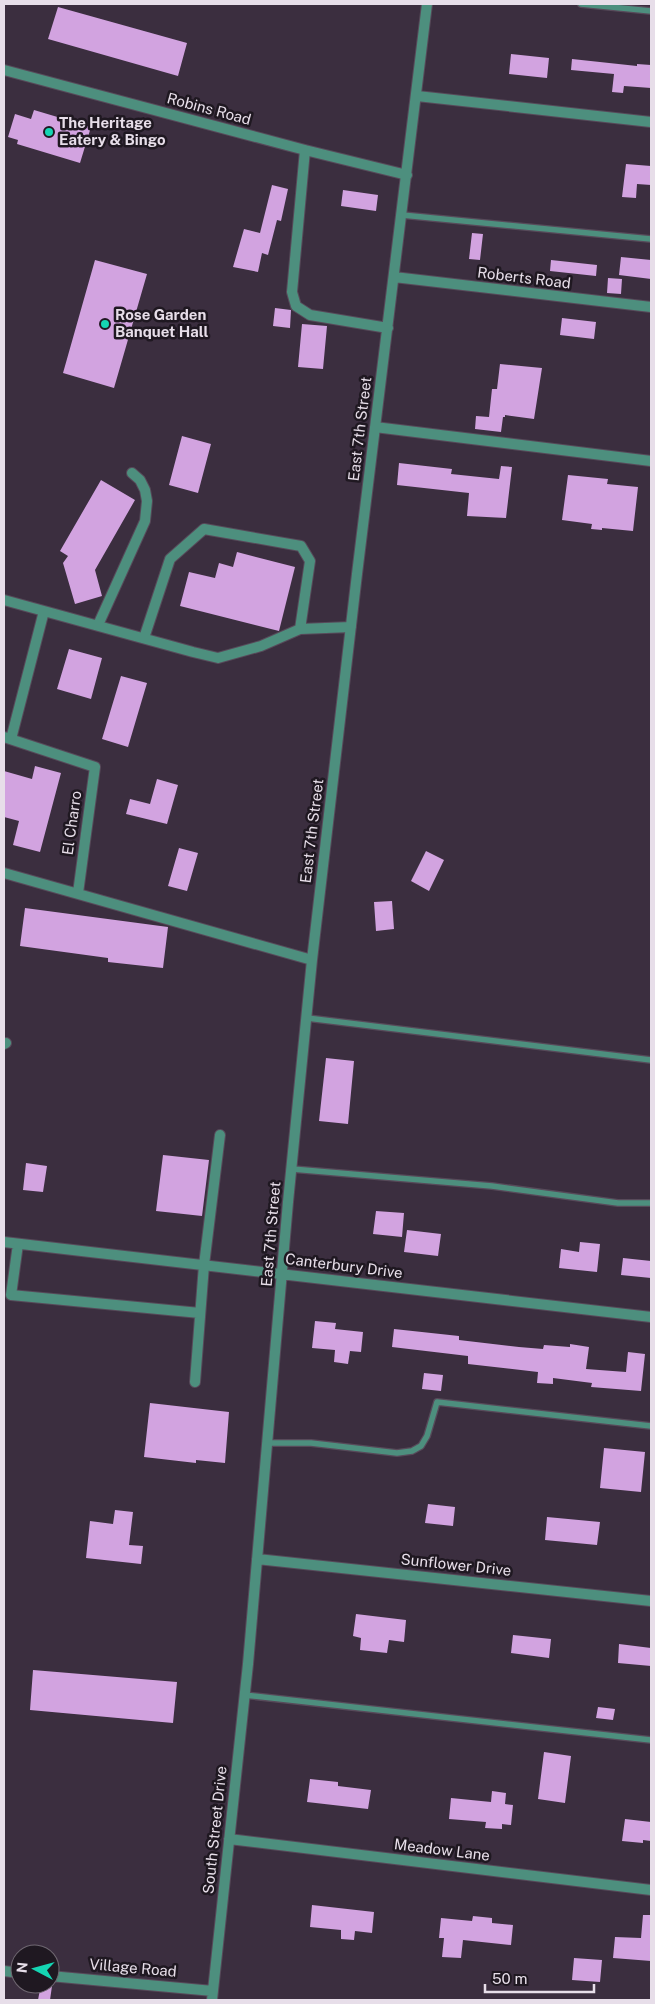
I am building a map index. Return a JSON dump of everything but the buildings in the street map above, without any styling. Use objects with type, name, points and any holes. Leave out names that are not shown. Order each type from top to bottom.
[{"type":"street","name":"East 7th Street","points":[[248,1664],[312,960],[375,427],[428,4]]},
{"type":"street","name":"Robins Road","points":[[4,70],[305,150],[407,175]]},
{"type":"street","points":[[417,96],[651,122]]},
{"type":"street","points":[[305,150],[292,292],[296,306],[310,315],[388,328]]},
{"type":"street","name":"Roberts Road","points":[[394,278],[651,307]]},
{"type":"street","points":[[375,427],[651,461]]},
{"type":"street","points":[[98,625],[145,521],[147,501],[145,490],[140,480],[132,473]]},
{"type":"street","points":[[144,638],[170,559],[204,529],[301,546],[310,561],[300,629]]},
{"type":"street","points":[[4,600],[218,658],[260,646],[300,629],[351,628]]},
{"type":"street","points":[[8,738],[44,611]]},
{"type":"street","name":"El Charro","points":[[8,738],[95,767],[78,893]]},
{"type":"street","points":[[4,873],[312,960]]},
{"type":"street","points":[[195,1382],[204,1265],[220,1135]]},
{"type":"street","name":"Canterbury Drive","points":[[4,1242],[651,1317]]},
{"type":"street","points":[[18,1244],[11,1295],[200,1313]]},
{"type":"street","name":"Sunflower Drive","points":[[257,1559],[651,1601]]},
{"type":"street","name":"South Street Drive","points":[[213,1995],[248,1664]]},
{"type":"street","name":"Meadow Lane","points":[[229,1839],[651,1890]]},
{"type":"street","name":"Village Road","points":[[60,1977],[213,1995]]},
{"type":"lane","points":[[581,4],[651,11]]},
{"type":"lane","points":[[402,215],[651,239]]},
{"type":"lane","points":[[307,1018],[651,1060]]},
{"type":"lane","points":[[292,1169],[492,1186],[618,1203],[651,1203]]},
{"type":"lane","points":[[267,1443],[311,1443],[397,1453],[412,1451],[421,1446],[427,1436],[437,1402],[651,1426]]},
{"type":"lane","points":[[244,1695],[651,1740]]},
{"type":"place","name":"The Heritage Eatery & Bingo","points":[[49,132]]},
{"type":"place","name":"Rose Garden Banquet Hall","points":[[105,324]]}]
